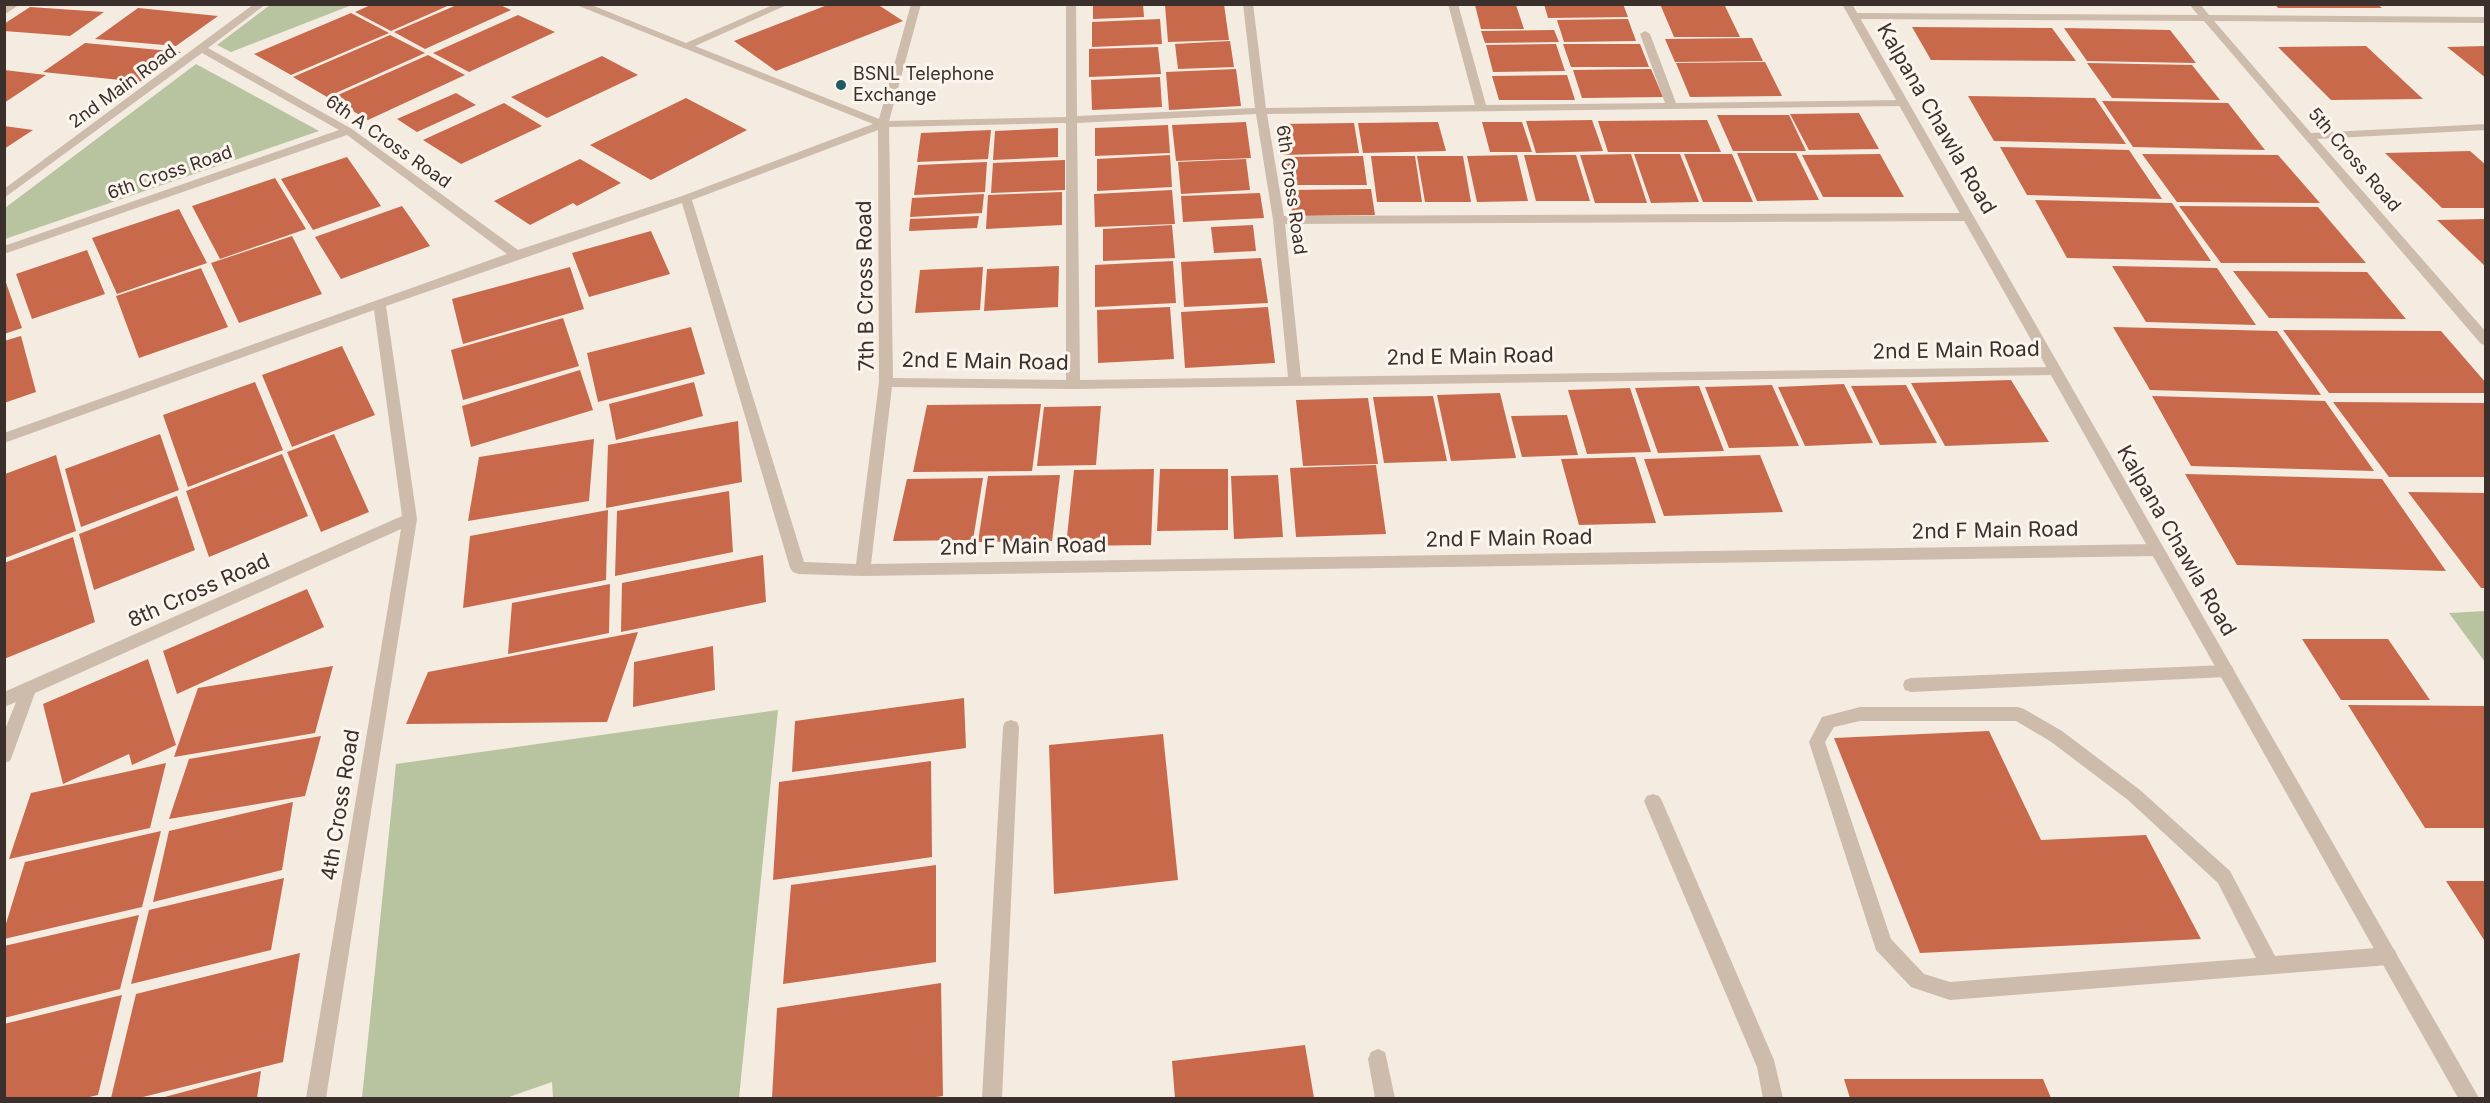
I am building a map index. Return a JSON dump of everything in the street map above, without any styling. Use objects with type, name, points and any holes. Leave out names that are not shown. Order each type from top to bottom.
[{"type":"street","points":[[4,12],[15,4]]},
{"type":"street","name":"2nd Main Road","points":[[4,195],[261,4]]},
{"type":"street","points":[[579,4],[883,124]]},
{"type":"street","points":[[685,47],[784,4]]},
{"type":"street","name":"7th B Cross Road","points":[[862,570],[886,382],[883,124],[916,4]]},
{"type":"street","points":[[1071,4],[1072,385]]},
{"type":"street","name":"6th Cross Road","points":[[1248,4],[1261,111],[1279,220],[1295,380]]},
{"type":"street","points":[[1453,4],[1481,108]]},
{"type":"street","name":"5th Cross Road","points":[[2194,4],[2486,341]]},
{"type":"street","points":[[1850,10],[2207,20],[2486,20]]},
{"type":"street","name":"Kalpana Chawla Road","points":[[1850,10],[2469,1098]]},
{"type":"street","points":[[1645,34],[1672,106]]},
{"type":"street","name":"6th A Cross Road","points":[[203,49],[348,131],[516,255]]},
{"type":"street","points":[[4,438],[516,255],[686,198],[883,124],[1072,120],[1261,111],[1903,103]]},
{"type":"street","points":[[2310,136],[2486,127]]},
{"type":"street","name":"6th Cross Road","points":[[4,250],[348,131]]},
{"type":"street","name":"2nd F Main Road","points":[[686,198],[798,568],[862,570],[2157,550]]},
{"type":"street","points":[[1279,220],[1968,216]]},
{"type":"street","name":"4th Cross Road","points":[[316,1098],[410,519],[380,305]]},
{"type":"street","name":"2nd E Main Road","points":[[886,382],[1072,385],[1295,380],[2055,371]]},
{"type":"street","name":"8th Cross Road","points":[[4,700],[410,519]]},
{"type":"street","points":[[1911,685],[2226,671]]},
{"type":"street","points":[[4,756],[28,691]]},
{"type":"street","points":[[2270,965],[2224,877],[2134,795],[2056,736],[2018,714],[1860,714],[1828,722],[1817,742],[1883,944],[1918,981],[1950,991],[2388,956]]},
{"type":"street","points":[[992,1098],[1011,728]]},
{"type":"street","points":[[1653,801],[1767,1067],[1773,1098]]},
{"type":"street","points":[[1377,1059],[1385,1098]]},
{"type":"green space","points":[[270,5],[352,5],[231,52],[217,45]]},
{"type":"green space","points":[[196,64],[319,131],[5,239],[5,208]]},
{"type":"green space","points":[[2486,611],[2485,662],[2449,613]]},
{"type":"green space","points":[[778,710],[739,1098],[553,1098],[552,1082],[506,1098],[362,1098],[396,764]]},
{"type":"building","points":[[373,4],[452,4],[391,31],[355,12]]},
{"type":"building","points":[[459,4],[498,4],[511,10],[425,49],[394,32]]},
{"type":"building","points":[[830,4],[877,4],[903,21],[776,71],[734,41]]},
{"type":"building","points":[[1093,4],[1143,4],[1144,17],[1093,19]]},
{"type":"building","points":[[1224,4],[1229,40],[1168,42],[1165,5]]},
{"type":"building","points":[[1544,4],[1623,4],[1628,17],[1548,18]]},
{"type":"building","points":[[1660,4],[1724,4],[1740,37],[1674,37]]},
{"type":"building","points":[[2275,4],[2377,4],[2382,8],[2278,8]]},
{"type":"building","points":[[1475,5],[1516,5],[1524,29],[1481,29]]},
{"type":"building","points":[[30,7],[104,12],[70,36],[4,31],[4,24]]},
{"type":"building","points":[[138,8],[218,16],[176,46],[95,39]]},
{"type":"building","points":[[351,13],[389,33],[291,75],[254,54]]},
{"type":"building","points":[[518,15],[555,32],[469,72],[433,53]]},
{"type":"building","points":[[1160,19],[1162,44],[1092,47],[1092,22]]},
{"type":"building","points":[[1628,19],[1636,41],[1564,42],[1557,20]]},
{"type":"building","points":[[1912,27],[2052,28],[2076,61],[1931,60]]},
{"type":"building","points":[[2064,28],[2170,30],[2196,63],[2087,61]]},
{"type":"building","points":[[1554,30],[1559,42],[1485,43],[1481,31]]},
{"type":"building","points":[[390,35],[425,53],[327,97],[293,77]]},
{"type":"building","points":[[1752,38],[1763,61],[1675,62],[1665,39]]},
{"type":"building","points":[[1230,41],[1234,67],[1178,69],[1175,44]]},
{"type":"building","points":[[85,43],[181,52],[140,82],[43,72]]},
{"type":"building","points":[[1556,44],[1565,71],[1493,72],[1486,45]]},
{"type":"building","points":[[1563,44],[1640,44],[1649,67],[1571,67]]},
{"type":"building","points":[[2366,46],[2423,99],[2331,100],[2278,47]]},
{"type":"building","points":[[2486,46],[2486,78],[2447,47]]},
{"type":"building","points":[[1158,47],[1161,74],[1089,77],[1089,49]]},
{"type":"building","points":[[428,55],[465,75],[368,120],[331,98]]},
{"type":"building","points":[[602,56],[638,75],[547,118],[511,97]]},
{"type":"building","points":[[1765,62],[1782,96],[1690,97],[1676,63]]},
{"type":"building","points":[[2087,63],[2192,65],[2220,100],[2112,98]]},
{"type":"building","points":[[1236,69],[1241,106],[1169,110],[1166,72]]},
{"type":"building","points":[[1651,69],[1663,97],[1582,98],[1573,70]]},
{"type":"building","points":[[4,70],[46,75],[4,103]]},
{"type":"building","points":[[1567,75],[1575,100],[1499,100],[1492,76]]},
{"type":"building","points":[[1160,77],[1162,107],[1092,110],[1091,80]]},
{"type":"building","points":[[456,93],[476,105],[417,132],[397,119]]},
{"type":"building","points":[[1968,96],[2095,98],[2126,144],[1994,141]]},
{"type":"building","points":[[686,98],[747,130],[651,180],[590,145]]},
{"type":"building","points":[[2102,101],[2228,103],[2265,150],[2133,147]]},
{"type":"building","points":[[504,103],[542,126],[461,164],[423,140]]},
{"type":"building","points":[[1859,113],[1879,149],[1809,150],[1790,114]]},
{"type":"building","points":[[1717,115],[1789,115],[1806,151],[1733,151]]},
{"type":"building","points":[[1592,120],[1603,151],[1536,153],[1526,121]]},
{"type":"building","points":[[1707,120],[1721,152],[1608,152],[1598,121]]},
{"type":"building","points":[[1246,122],[1251,158],[1176,161],[1172,125]]},
{"type":"building","points":[[1438,122],[1446,151],[1363,153],[1358,123]]},
{"type":"building","points":[[1482,122],[1522,122],[1532,152],[1490,152]]},
{"type":"building","points":[[1354,123],[1359,153],[1282,155],[1279,124]]},
{"type":"building","points":[[1168,125],[1170,153],[1095,156],[1095,128]]},
{"type":"building","points":[[4,126],[33,130],[4,149]]},
{"type":"building","points":[[1058,128],[1058,157],[993,160],[995,131]]},
{"type":"building","points":[[991,130],[988,159],[917,162],[921,133]]},
{"type":"building","points":[[2000,147],[2129,150],[2162,199],[2027,195]]},
{"type":"building","points":[[2470,151],[2486,165],[2486,208],[2442,208],[2385,153]]},
{"type":"building","points":[[1737,153],[1796,153],[1819,200],[1757,201]]},
{"type":"building","points":[[1631,154],[1647,203],[1595,203],[1580,155]]},
{"type":"building","points":[[1634,154],[1680,154],[1699,202],[1651,203]]},
{"type":"building","points":[[1684,154],[1732,154],[1753,202],[1703,202]]},
{"type":"building","points":[[1880,154],[1904,197],[1823,197],[1802,155]]},
{"type":"building","points":[[2142,154],[2278,155],[2320,203],[2177,202]]},
{"type":"building","points":[[1170,155],[1172,187],[1097,191],[1097,159]]},
{"type":"building","points":[[1517,155],[1528,201],[1477,202],[1467,156]]},
{"type":"building","points":[[1524,155],[1576,155],[1590,201],[1536,201]]},
{"type":"building","points":[[1363,156],[1367,185],[1286,185],[1285,157]]},
{"type":"building","points":[[1371,156],[1415,156],[1422,202],[1377,202]]},
{"type":"building","points":[[1417,156],[1463,156],[1471,202],[1425,202]]},
{"type":"building","points":[[347,157],[381,206],[313,230],[281,179]]},
{"type":"building","points":[[580,159],[621,183],[577,206],[573,203],[530,225],[494,201]]},
{"type":"building","points":[[1246,159],[1250,190],[1181,194],[1178,162]]},
{"type":"building","points":[[1065,160],[1065,190],[991,193],[993,163]]},
{"type":"building","points":[[987,162],[985,192],[914,195],[918,165]]},
{"type":"building","points":[[275,178],[306,229],[220,259],[192,206]]},
{"type":"building","points":[[1371,189],[1375,215],[1292,216],[1291,190]]},
{"type":"building","points":[[1172,190],[1175,224],[1095,227],[1094,194]]},
{"type":"building","points":[[1062,192],[1062,225],[986,229],[988,195]]},
{"type":"building","points":[[1260,193],[1264,218],[1183,222],[1181,196]]},
{"type":"building","points":[[984,194],[982,213],[910,217],[912,198]]},
{"type":"building","points":[[2035,200],[2172,203],[2211,261],[2067,258]]},
{"type":"building","points":[[402,206],[430,246],[341,279],[315,237]]},
{"type":"building","points":[[2179,206],[2318,207],[2366,263],[2221,263]]},
{"type":"building","points":[[179,209],[207,263],[117,294],[92,238]]},
{"type":"building","points":[[979,216],[977,228],[909,231],[910,219]]},
{"type":"building","points":[[2486,219],[2486,267],[2437,220]]},
{"type":"building","points":[[1172,225],[1175,258],[1103,261],[1103,229]]},
{"type":"building","points":[[1253,225],[1256,251],[1214,253],[1211,227]]},
{"type":"building","points":[[651,231],[670,274],[589,297],[572,253]]},
{"type":"building","points":[[292,236],[322,294],[239,323],[211,263]]},
{"type":"building","points":[[87,250],[105,294],[32,319],[16,274]]},
{"type":"building","points":[[1261,258],[1268,303],[1184,307],[1181,262]]},
{"type":"building","points":[[1173,261],[1176,303],[1095,307],[1095,265]]},
{"type":"building","points":[[1059,266],[1058,307],[984,311],[987,269]]},
{"type":"building","points":[[2112,266],[2217,268],[2256,325],[2146,322]]},
{"type":"building","points":[[570,267],[584,309],[463,344],[452,299]]},
{"type":"building","points":[[983,267],[980,310],[915,313],[920,270]]},
{"type":"building","points":[[201,268],[228,327],[139,358],[116,296]]},
{"type":"building","points":[[2233,271],[2367,272],[2406,319],[2269,318]]},
{"type":"building","points":[[4,277],[22,328],[4,334]]},
{"type":"building","points":[[1170,307],[1174,359],[1098,363],[1097,310]]},
{"type":"building","points":[[1268,307],[1275,363],[1185,368],[1181,312]]},
{"type":"building","points":[[563,318],[579,366],[463,400],[451,350]]},
{"type":"building","points":[[691,327],[705,374],[598,402],[587,353]]},
{"type":"building","points":[[2113,327],[2277,331],[2321,395],[2150,390]]},
{"type":"building","points":[[2283,330],[2441,331],[2486,383],[2486,393],[2329,393]]},
{"type":"building","points":[[21,336],[36,392],[4,403],[4,341]]},
{"type":"building","points":[[342,346],[375,415],[292,447],[262,375]]},
{"type":"building","points":[[580,370],[593,410],[471,447],[462,406]]},
{"type":"building","points":[[2011,380],[2049,442],[1945,446],[1911,383]]},
{"type":"building","points":[[255,382],[283,450],[188,487],[163,415]]},
{"type":"building","points":[[694,382],[703,416],[616,440],[609,404]]},
{"type":"building","points":[[1844,384],[1873,443],[1805,446],[1778,387]]},
{"type":"building","points":[[1772,385],[1799,446],[1729,448],[1705,387]]},
{"type":"building","points":[[1906,385],[1937,443],[1880,445],[1851,386]]},
{"type":"building","points":[[1699,386],[1724,451],[1658,453],[1635,388]]},
{"type":"building","points":[[1630,388],[1651,452],[1587,454],[1568,390]]},
{"type":"building","points":[[1500,393],[1516,458],[1451,461],[1437,395]]},
{"type":"building","points":[[1433,396],[1447,461],[1384,463],[1373,397]]},
{"type":"building","points":[[2152,396],[2325,401],[2374,471],[2191,466]]},
{"type":"building","points":[[1368,398],[1378,464],[1303,466],[1296,400]]},
{"type":"building","points":[[2333,402],[2486,403],[2486,477],[2389,477]]},
{"type":"building","points":[[1041,404],[1032,471],[913,472],[927,405]]},
{"type":"building","points":[[1101,406],[1096,465],[1037,466],[1044,407]]},
{"type":"building","points":[[1567,415],[1578,455],[1522,457],[1511,416]]},
{"type":"building","points":[[738,421],[742,482],[606,508],[608,445]]},
{"type":"building","points":[[160,434],[179,490],[81,527],[65,469]]},
{"type":"building","points":[[334,434],[369,512],[321,532],[287,452]]},
{"type":"building","points":[[594,439],[589,501],[468,521],[479,457]]},
{"type":"building","points":[[282,454],[308,516],[209,557],[186,491]]},
{"type":"building","points":[[56,455],[76,531],[5,558],[5,474]]},
{"type":"building","points":[[1760,455],[1783,512],[1664,516],[1644,459]]},
{"type":"building","points":[[1635,457],[1656,523],[1579,525],[1561,459]]},
{"type":"building","points":[[1376,465],[1386,534],[1296,537],[1290,468]]},
{"type":"building","points":[[1154,469],[1151,545],[1066,546],[1074,470]]},
{"type":"building","points":[[1160,469],[1228,469],[1228,530],[1157,531]]},
{"type":"building","points":[[2185,474],[2382,479],[2446,571],[2237,565]]},
{"type":"building","points":[[1060,475],[1052,541],[978,542],[988,476]]},
{"type":"building","points":[[1278,475],[1283,537],[1234,539],[1231,476]]},
{"type":"building","points":[[983,478],[973,540],[893,541],[907,479]]},
{"type":"building","points":[[729,491],[733,552],[615,576],[617,511]]},
{"type":"building","points":[[2408,492],[2486,493],[2486,588],[2481,588]]},
{"type":"building","points":[[177,496],[195,550],[94,590],[79,534]]},
{"type":"building","points":[[608,510],[606,580],[463,608],[470,536]]},
{"type":"building","points":[[73,537],[95,622],[4,659],[4,563]]},
{"type":"building","points":[[763,555],[766,602],[621,632],[622,583]]},
{"type":"building","points":[[610,584],[609,633],[508,654],[512,603]]},
{"type":"building","points":[[307,589],[324,627],[177,694],[163,651]]},
{"type":"building","points":[[638,632],[607,722],[406,724],[428,672]]},
{"type":"building","points":[[2302,639],[2388,639],[2430,700],[2341,700]]},
{"type":"building","points":[[713,646],[715,690],[633,707],[634,662]]},
{"type":"building","points":[[148,659],[176,745],[132,765],[129,754],[63,784],[43,704]]},
{"type":"building","points":[[333,666],[315,733],[174,757],[198,688]]},
{"type":"building","points":[[964,698],[966,748],[792,772],[795,721]]},
{"type":"building","points":[[2348,705],[2486,706],[2486,828],[2425,828]]},
{"type":"building","points":[[1989,731],[2041,840],[2146,835],[2201,939],[1920,953],[1834,738]]},
{"type":"building","points":[[1163,734],[1178,880],[1054,894],[1049,745]]},
{"type":"building","points":[[321,736],[305,796],[169,819],[189,759]]},
{"type":"building","points":[[931,761],[932,857],[773,880],[779,782]]},
{"type":"building","points":[[166,763],[150,828],[9,859],[31,793]]},
{"type":"building","points":[[293,802],[282,870],[153,902],[169,831]]},
{"type":"building","points":[[161,831],[142,907],[4,939],[4,930],[25,862]]},
{"type":"building","points":[[936,865],[936,962],[783,984],[791,885]]},
{"type":"building","points":[[284,878],[271,950],[131,984],[149,910]]},
{"type":"building","points":[[2446,881],[2486,881],[2486,943]]},
{"type":"building","points":[[139,915],[120,989],[4,1018],[4,946]]},
{"type":"building","points":[[300,953],[283,1062],[139,1098],[111,1098],[136,994]]},
{"type":"building","points":[[941,983],[943,1096],[929,1098],[772,1098],[777,1008]]},
{"type":"building","points":[[122,995],[98,1095],[85,1098],[4,1098],[4,1024]]},
{"type":"building","points":[[1305,1045],[1314,1098],[1175,1098],[1172,1061]]},
{"type":"building","points":[[261,1071],[257,1098],[161,1098]]},
{"type":"building","points":[[1844,1079],[2043,1079],[2051,1098],[1850,1098]]},
{"type":"place","name":"BSNL Telephone Exchange","points":[[841,85]]}]
